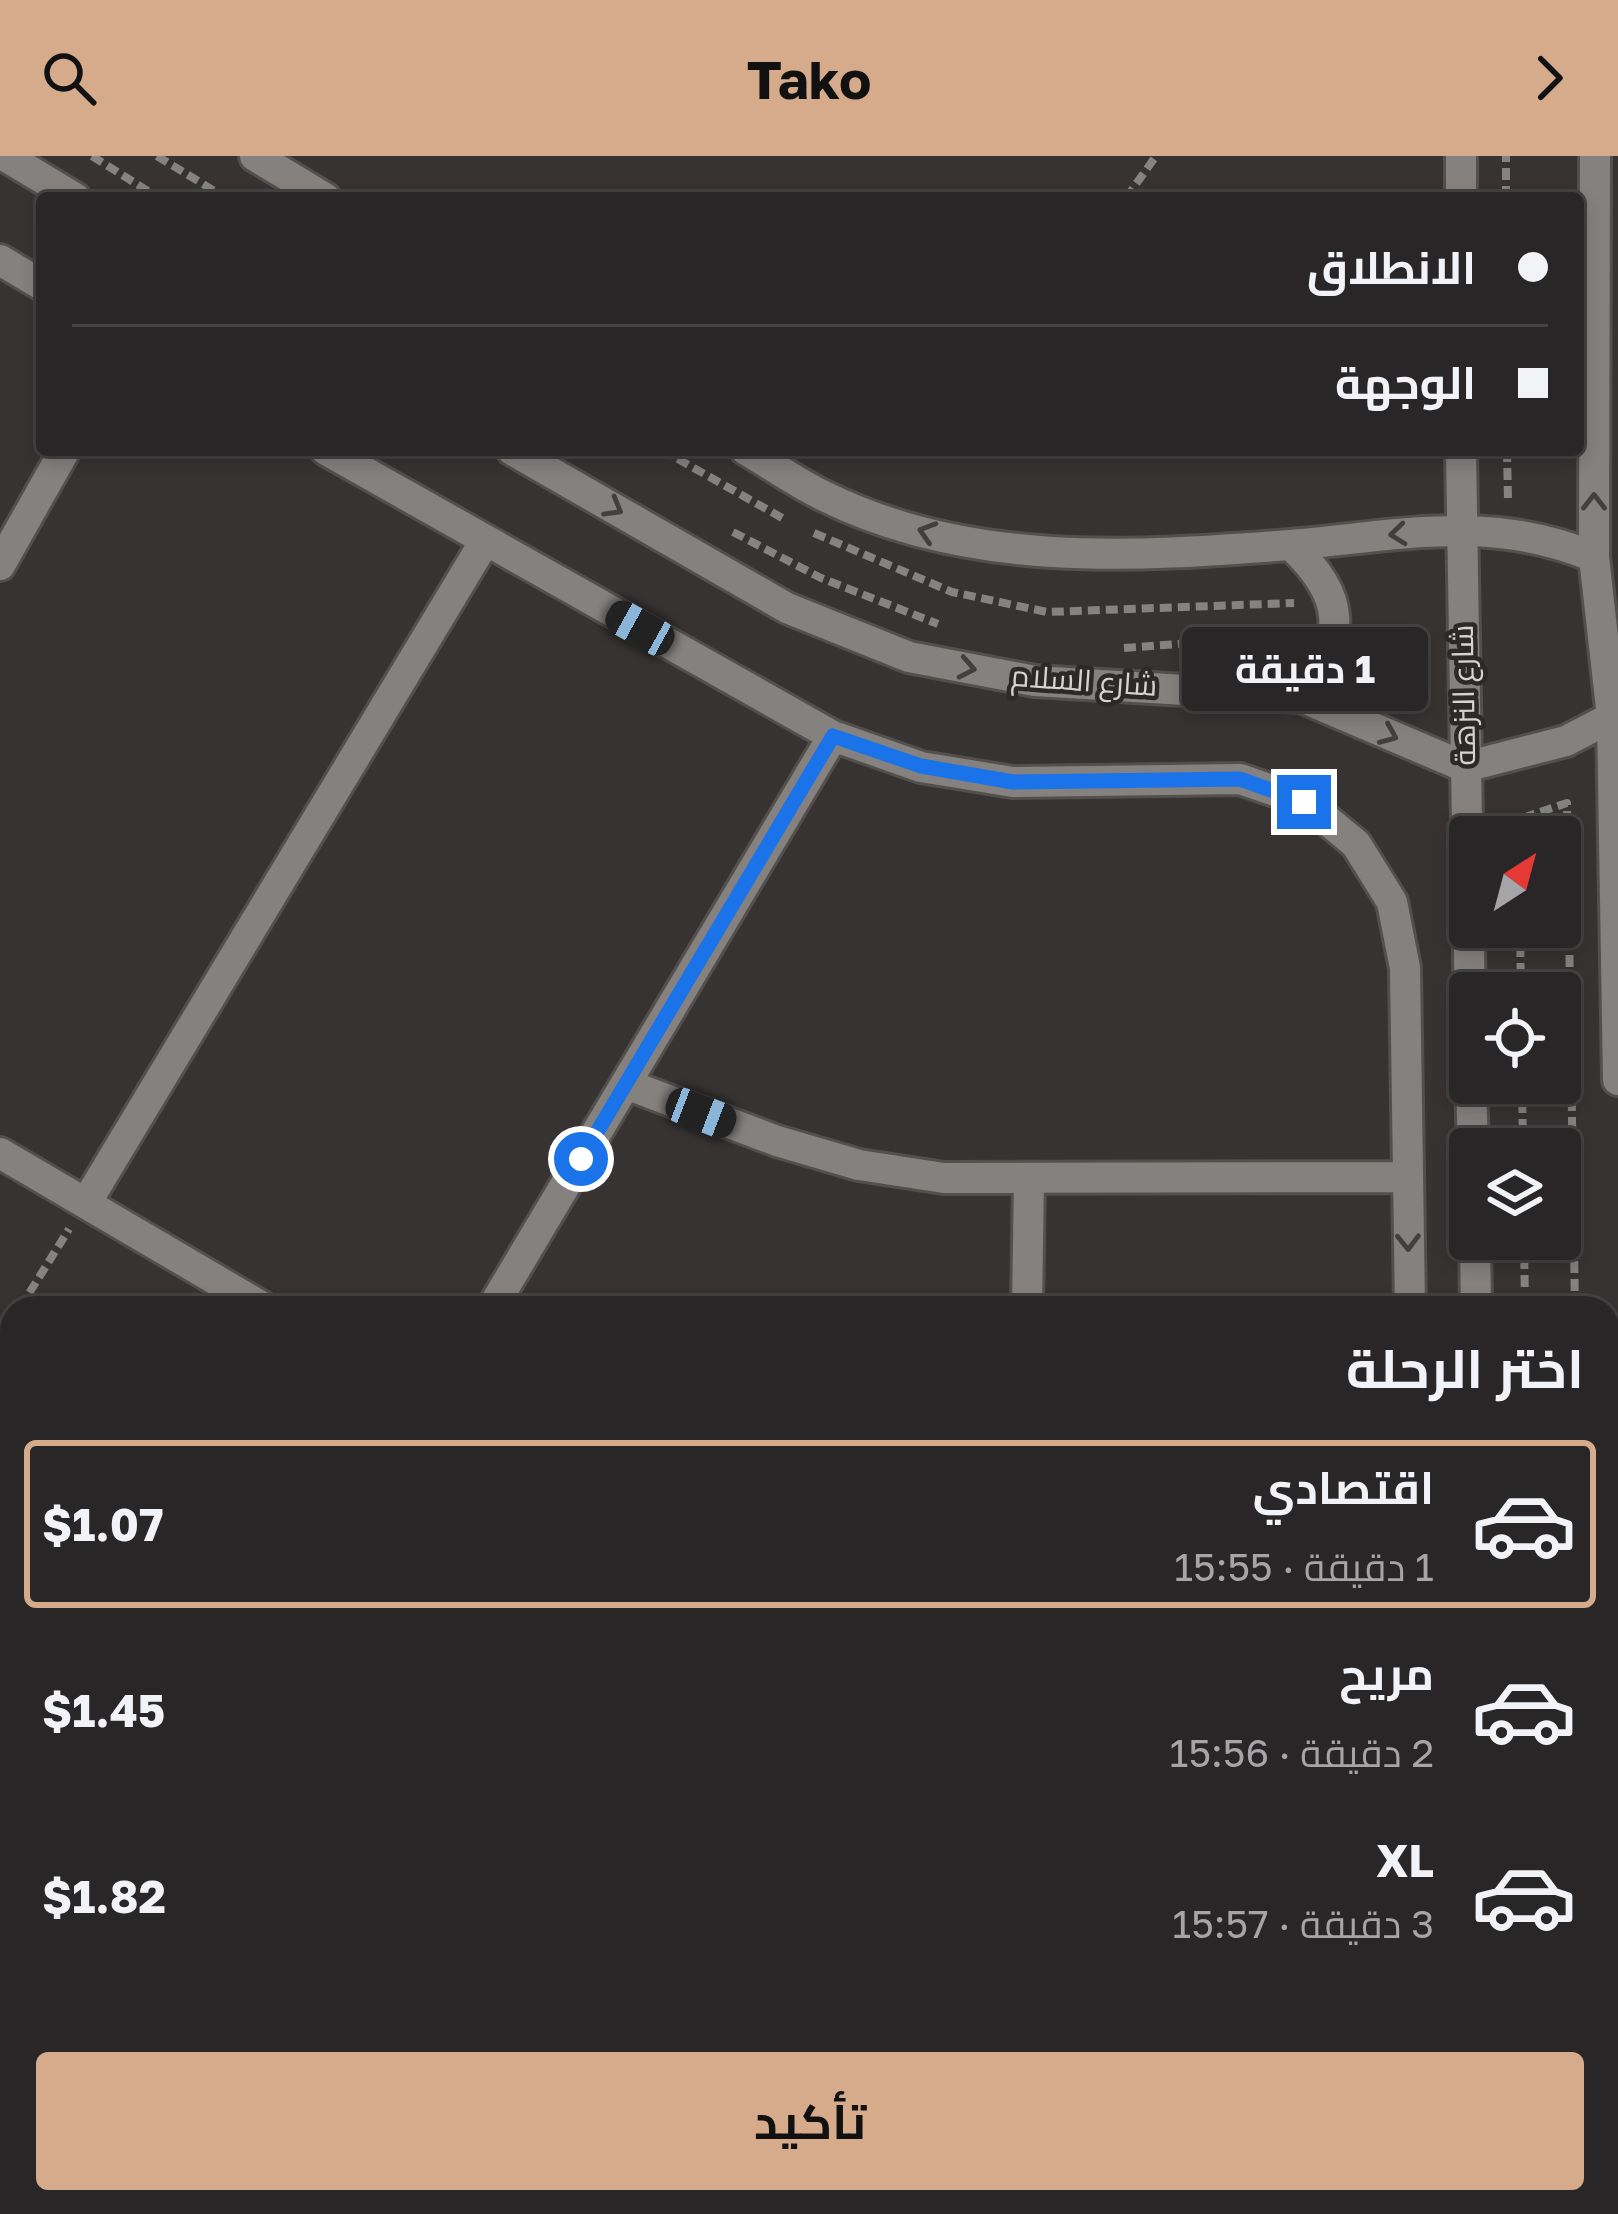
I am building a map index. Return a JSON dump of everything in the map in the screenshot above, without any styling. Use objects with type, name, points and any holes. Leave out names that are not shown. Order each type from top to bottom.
[{"type":"street","points":[[5,156],[65,192]]},
{"type":"street","points":[[255,156],[316,192]]},
{"type":"street","points":[[1461,156],[1461,192]]},
{"type":"street","points":[[1595,156],[1594,557],[1612,717],[1618,1080]]},
{"type":"street","points":[[0,260],[36,281]]},
{"type":"street","points":[[0,565],[62,456]]},
{"type":"street","points":[[336,456],[833,736],[921,766],[1013,782],[1240,779],[1304,802],[1356,844],[1391,902],[1405,968],[1410,1296]]},
{"type":"street","name":"شارع السلام","points":[[522,456],[787,608],[909,657],[1035,681],[1301,698],[1465,767]]},
{"type":"street","points":[[756,456],[826,497],[936,536],[1050,555],[1291,545],[1462,528],[1552,540],[1594,557]]},
{"type":"street","name":"شارع النزهة","points":[[1461,456],[1469,972]]},
{"type":"street","points":[[86,1203],[485,541]]},
{"type":"street","points":[[1291,545],[1324,576],[1336,620],[1326,663],[1301,698]]},
{"type":"street","points":[[1465,767],[1566,742],[1612,717]]},
{"type":"street","points":[[500,1296],[833,736]]},
{"type":"street","points":[[626,1084],[777,1142],[860,1165],[944,1178],[1407,1177]]},
{"type":"street","points":[[0,1153],[244,1296]]},
{"type":"street","points":[[1027,1296],[1029,1180]]},
{"type":"street","points":[[1475,1260],[1476,1296]]},
{"type":"path","points":[[92,156],[149,192]]},
{"type":"path","points":[[157,156],[216,192]]},
{"type":"path","points":[[1130,192],[1156,156]]},
{"type":"path","points":[[1506,156],[1506,192]]},
{"type":"path","points":[[1507,456],[1508,509],[1526,508]]},
{"type":"path","points":[[722,526],[821,578],[959,629]]},
{"type":"path","points":[[1292,602],[1305,608]]},
{"type":"path","points":[[1107,649],[1291,639],[1304,634],[1310,621]]},
{"type":"path","points":[[1528,816],[1567,803],[1567,816]]},
{"type":"path","points":[[1569,948],[1575,1296]]},
{"type":"path","points":[[28,1296],[86,1203]]},
{"type":"path","points":[[1524,1260],[1525,1296]]},
{"type":"route","points":[[581,1159],[833,736],[921,766],[1013,782],[1240,779],[1304,802]]}]
